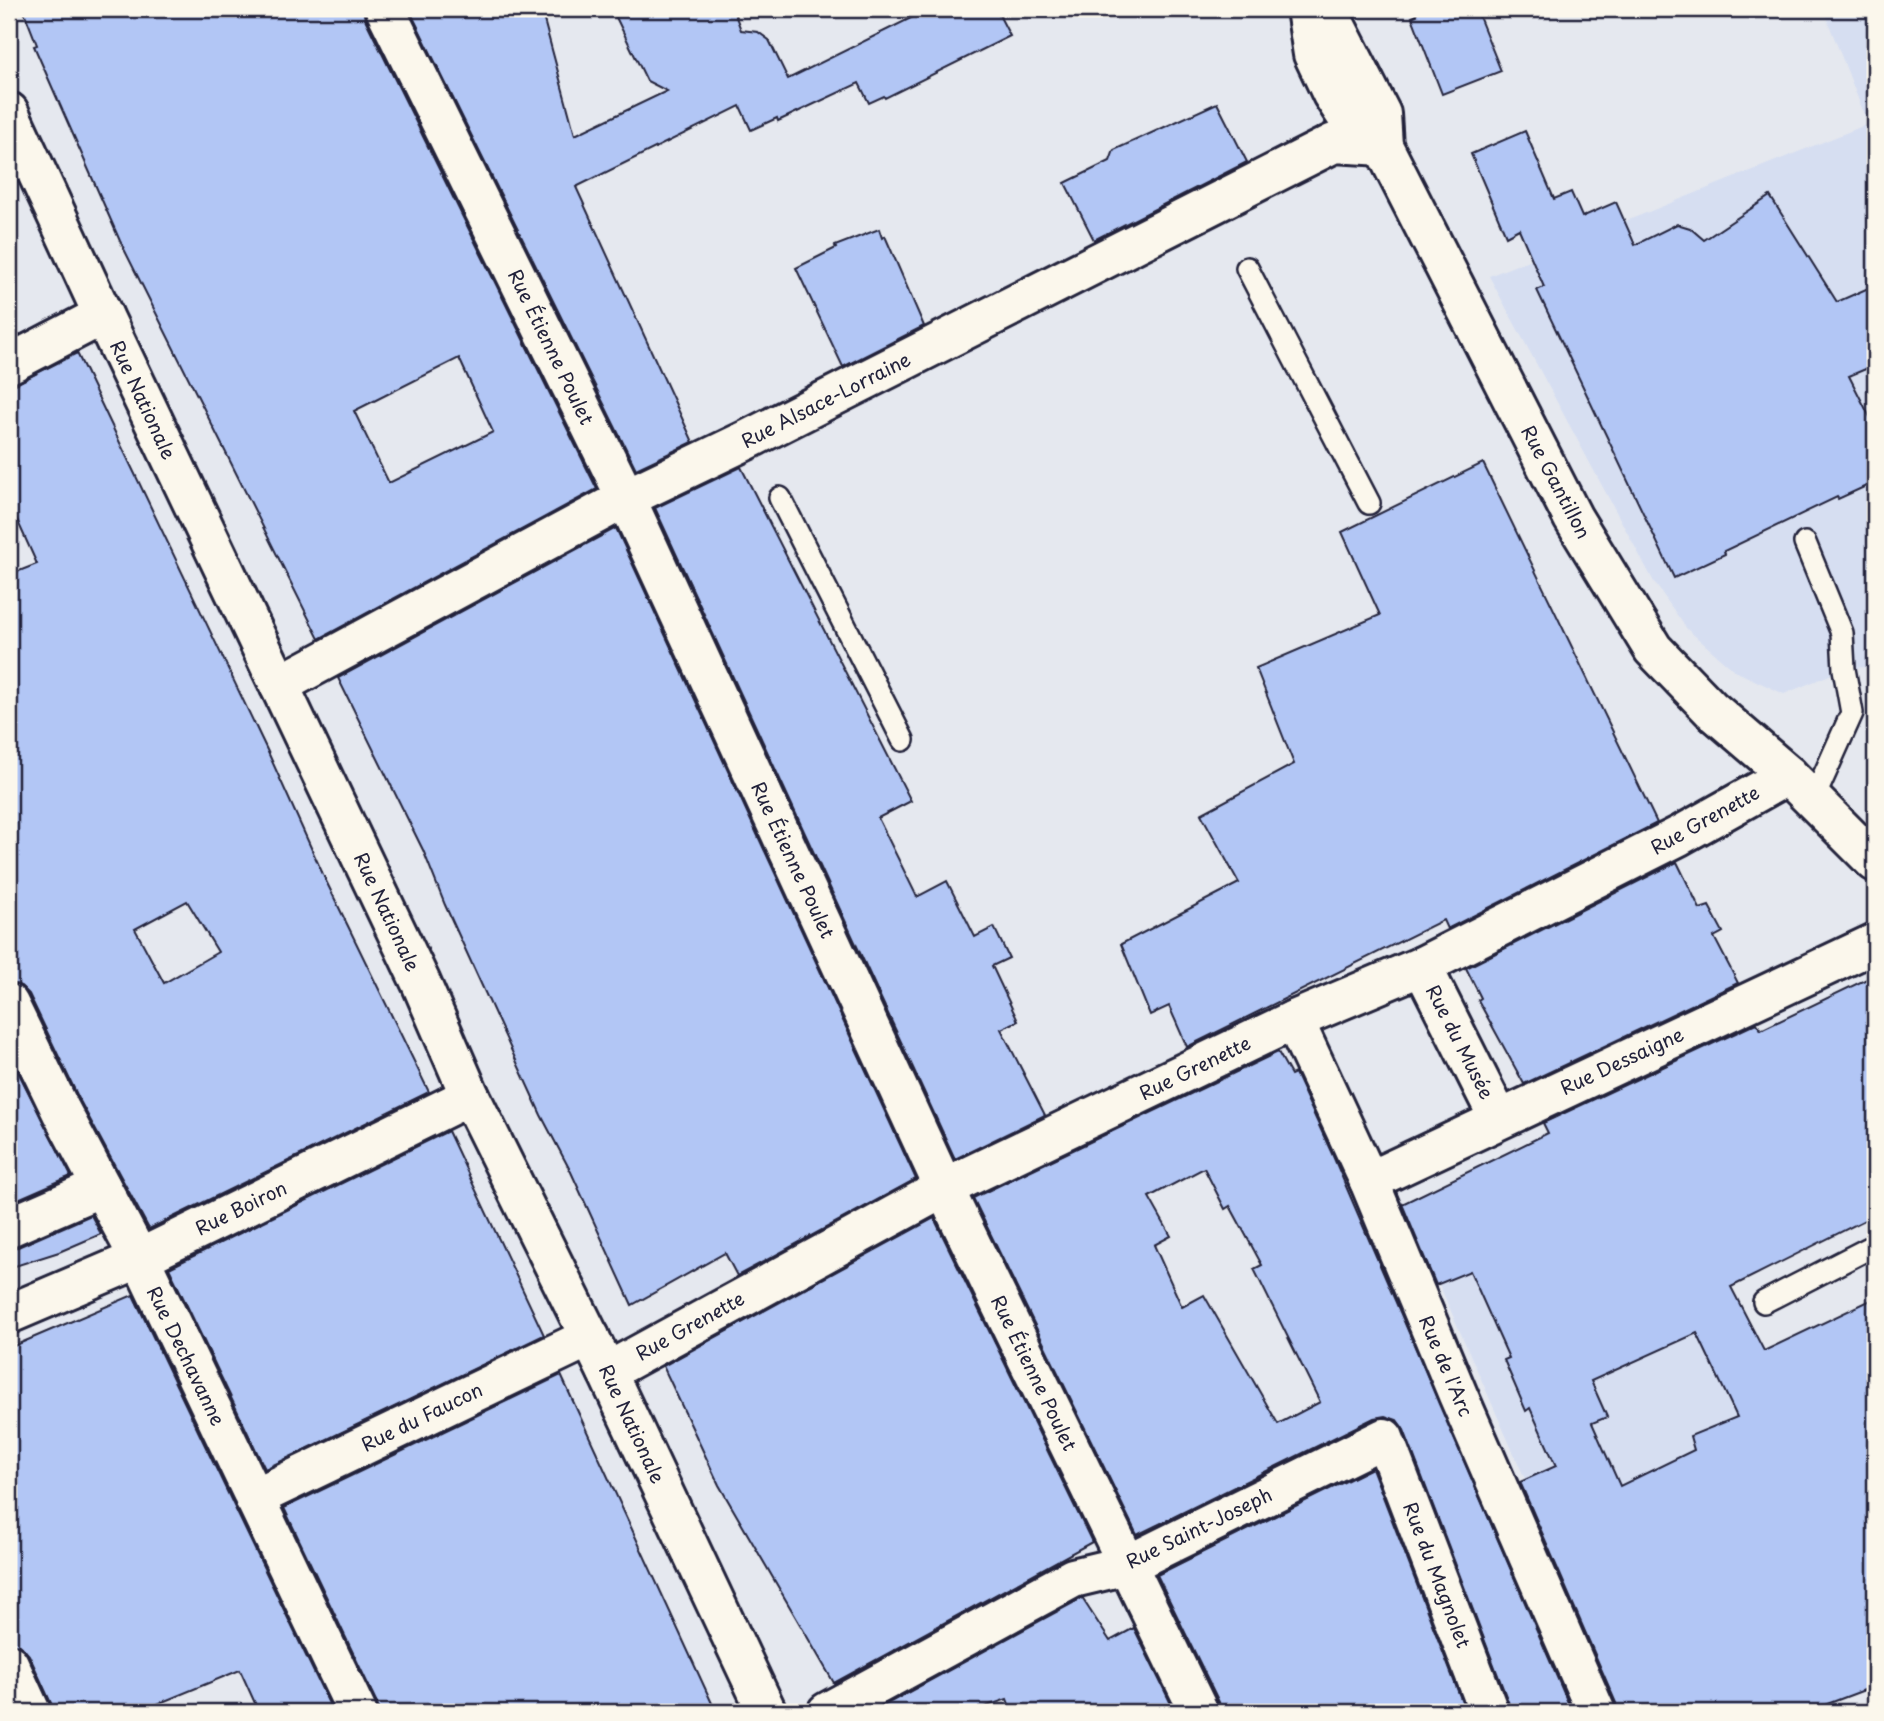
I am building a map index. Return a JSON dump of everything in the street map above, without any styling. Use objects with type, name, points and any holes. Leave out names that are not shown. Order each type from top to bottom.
[{"type":"street","name":"Rue Étienne Poulet","points":[[384,9],[626,498],[944,1188],[1199,1712]]},
{"type":"street","name":"Rue Gantillon","points":[[1306,9],[1313,54],[1332,94],[1350,122],[1382,146]]},
{"type":"street","name":"Rue Gantillon","points":[[1322,9],[1334,22],[1381,114],[1382,146],[1573,518],[1653,649],[1711,709],[1800,788],[1875,862]]},
{"type":"street","name":"Rue Nationale","points":[[9,112],[421,983],[470,1096],[607,1371],[767,1712]]},
{"type":"street","name":"Rue Alsace-Lorraine","points":[[279,685],[626,498],[747,440],[1334,143],[1382,146]]},
{"type":"street","points":[[9,364],[103,315]]},
{"type":"street","name":"Rue Grenette","points":[[607,1371],[944,1188],[1294,1020],[1422,965],[1679,836],[1800,788]]},
{"type":"street","name":"Rue Dessaigne","points":[[1369,1181],[1875,943]]},
{"type":"street","name":"Rue du Musée","points":[[1422,965],[1499,1119]]},
{"type":"street","name":"Rue Dechavanne","points":[[9,1004],[138,1259],[357,1712]]},
{"type":"street","name":"Rue de l'Arc","points":[[1294,1020],[1369,1181],[1458,1395],[1597,1712]]},
{"type":"street","name":"Rue Boiron","points":[[9,1314],[138,1259],[470,1096]]},
{"type":"street","points":[[9,1227],[101,1187]]},
{"type":"street","name":"Rue du Faucon","points":[[254,1498],[590,1337]]},
{"type":"street","name":"Rue Saint-Joseph","points":[[827,1712],[1073,1578],[1127,1565],[1384,1438]]},
{"type":"street","name":"Rue du Magnolet","points":[[1384,1438],[1489,1712]]},
{"type":"street","points":[[9,1664],[31,1712]]},
{"type":"lane","points":[[1247,268],[1369,503]]},
{"type":"lane","points":[[780,498],[903,740]]},
{"type":"lane","points":[[1800,788],[1852,713],[1844,669],[1842,634],[1805,543]]},
{"type":"lane","points":[[1764,1302],[1875,1245]]},
{"type":"shaded area","points":[[1823,9],[1875,9],[1875,666],[1844,669],[1784,694],[1735,671],[1687,629],[1654,582],[1489,276],[1868,124]]},
{"type":"shaded area","points":[[1635,1205],[1737,1417],[1691,1436],[1694,1450],[1545,1524],[1439,1284]]},
{"type":"building","points":[[23,9],[363,9],[365,19],[597,489],[319,639],[120,241],[34,46],[37,45]],"holes":[[[459,358],[493,432],[389,483],[354,411]]]},
{"type":"building","points":[[409,9],[541,9],[575,135],[667,91],[647,81],[612,9],[733,9],[741,30],[758,32],[769,40],[788,79],[929,9],[996,9],[1010,36],[885,98],[884,96],[869,103],[859,83],[778,121],[777,118],[751,130],[740,106],[576,187],[693,442],[636,469]]},
{"type":"building","points":[[1414,9],[1476,9],[1501,71],[1442,94],[1412,17],[1417,15]]},
{"type":"building","points":[[1217,103],[1247,162],[1094,240],[1065,183],[1110,161],[1114,150]]},
{"type":"building","points":[[1525,131],[1554,199],[1571,192],[1582,217],[1616,202],[1635,245],[1677,224],[1690,228],[1704,240],[1770,196],[1837,302],[1875,285],[1875,365],[1849,376],[1875,427],[1875,482],[1838,499],[1837,497],[1674,578],[1537,290],[1544,287],[1519,229],[1506,236],[1471,154]]},
{"type":"building","points":[[879,229],[882,238],[885,236],[924,326],[843,367],[796,268],[836,248],[835,246]]},
{"type":"building","points":[[77,353],[267,750],[326,881],[429,1092],[149,1229],[80,1101],[29,994],[21,986],[9,982],[9,575],[37,564],[9,502],[9,387]],"holes":[[[187,901],[218,952],[164,983],[135,929]]]},
{"type":"building","points":[[1483,463],[1657,823],[1447,929],[1443,920],[1187,1047],[1169,1006],[1150,1015],[1121,944],[1239,883],[1201,814],[1294,764],[1256,668],[1380,615],[1342,532]]},
{"type":"building","points":[[741,467],[911,801],[878,818],[917,897],[947,881],[975,937],[994,927],[1009,958],[992,966],[1018,1021],[1001,1029],[1045,1115],[955,1159],[655,508]]},
{"type":"building","points":[[616,528],[916,1179],[737,1276],[725,1253],[632,1305],[571,1172],[541,1115],[445,905],[423,850],[338,678]]},
{"type":"building","points":[[1677,862],[1700,909],[1709,906],[1723,932],[1714,937],[1738,983],[1524,1084],[1478,1000],[1481,998],[1466,968]]},
{"type":"building","points":[[1875,975],[1875,1215],[1731,1287],[1764,1351],[1875,1298],[1875,1686],[1806,1712],[1617,1712],[1616,1703],[1520,1482],[1556,1466],[1530,1408],[1526,1411],[1504,1360],[1509,1358],[1470,1271],[1436,1285],[1402,1204],[1548,1133],[1543,1123],[1757,1023],[1761,1030]],"holes":[[[1697,1333],[1737,1417],[1690,1436],[1694,1450],[1620,1486],[1592,1423],[1607,1417],[1591,1381]]]},
{"type":"building","points":[[1278,1052],[1291,1075],[1295,1073],[1333,1156],[1572,1712],[1510,1712],[1404,1430],[1397,1420],[1385,1416],[1374,1418],[1137,1535],[973,1198]],"holes":[[[1204,1168],[1225,1209],[1230,1206],[1262,1265],[1254,1269],[1320,1402],[1278,1424],[1204,1295],[1182,1307],[1154,1245],[1171,1236],[1149,1197]]]},
{"type":"building","points":[[9,1054],[71,1176],[9,1203]]},
{"type":"building","points":[[448,1131],[544,1335],[265,1469],[169,1268]]},
{"type":"building","points":[[91,1215],[101,1234],[59,1252],[9,1268],[9,1248],[18,1247]]},
{"type":"building","points":[[934,1218],[1092,1542],[834,1683],[719,1485],[663,1366]]},
{"type":"building","points":[[133,1295],[333,1712],[259,1712],[240,1670],[138,1712],[53,1712],[29,1655],[21,1646],[9,1643],[9,1348]]},
{"type":"building","points":[[561,1375],[716,1712],[379,1712],[284,1508]]},
{"type":"building","points":[[1372,1468],[1466,1712],[1221,1712],[1219,1702],[1157,1575]]},
{"type":"building","points":[[1082,1598],[1110,1641],[1134,1628],[1175,1712],[1012,1712],[1007,1699],[970,1712],[872,1712]]}]
